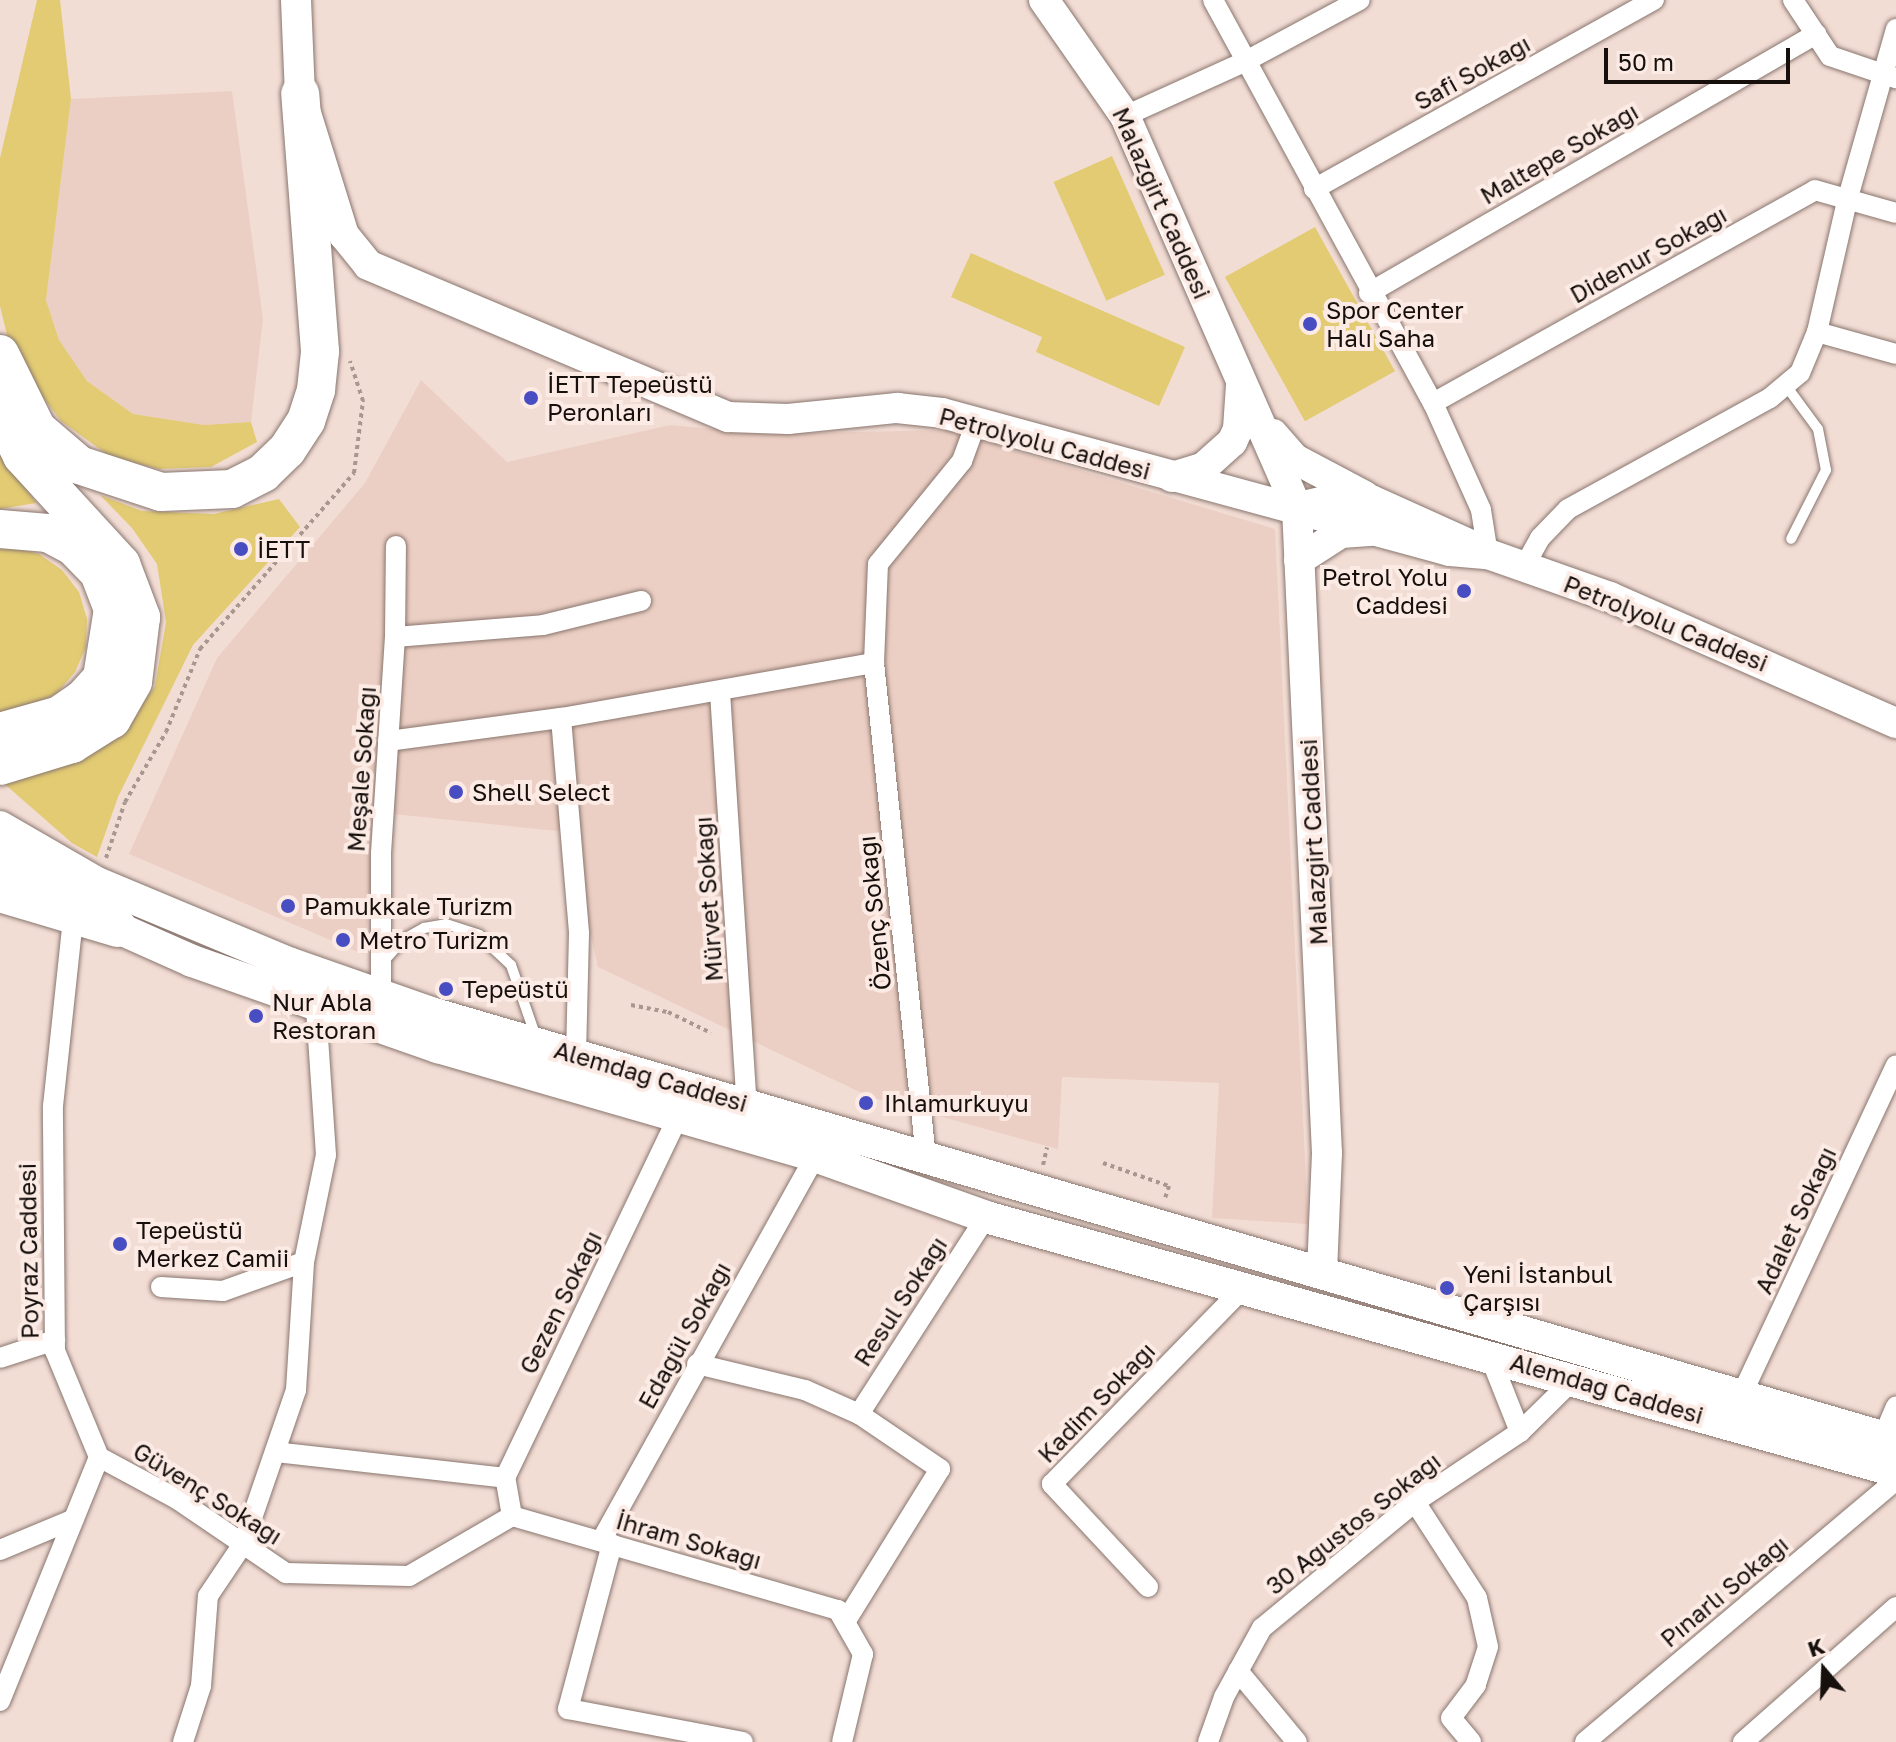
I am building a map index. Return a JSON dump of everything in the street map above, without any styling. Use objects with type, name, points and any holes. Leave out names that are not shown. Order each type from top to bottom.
[{"type":"highway","points":[[0,354],[37,429],[79,465],[161,492],[232,489],[263,473],[287,450],[306,421],[316,390],[320,351],[300,94]]},
{"type":"highway","points":[[0,411],[22,456],[121,564],[141,628],[133,682],[112,719],[72,744],[0,766]]},
{"type":"highway","points":[[0,529],[48,533],[74,547],[99,573],[113,609],[111,647],[102,678],[93,688],[60,715],[0,732]]},
{"type":"highway","points":[[0,893],[73,918],[118,928]]},
{"type":"main road","name":"Petrolyolu Caddesi","points":[[296,0],[300,94],[344,235],[368,265],[728,417],[788,419],[897,408],[977,420],[1172,477],[1450,551],[1488,554],[1681,626],[1896,723]]},
{"type":"main road","name":"Malazgirt Caddesi","points":[[1044,0],[1125,116],[1260,417],[1297,508],[1327,1153],[1322,1273]]},
{"type":"main road","points":[[1172,477],[1204,467],[1232,442],[1241,411],[1240,375]]},
{"type":"main road","name":"Malazgirt Caddesi","points":[[1260,417],[1295,459],[1371,500]]},
{"type":"main road","points":[[1297,508],[1341,497],[1371,500],[1446,530],[1488,554]]},
{"type":"main road","points":[[1299,560],[1341,533],[1370,530]]},
{"type":"main road","name":"Alemdağ Caddesi","points":[[0,827],[97,883],[291,964],[381,995],[926,1158],[1889,1439]]},
{"type":"main road","name":"Alemdağ Caddesi","points":[[0,861],[118,928],[316,1007],[438,1047],[815,1156],[986,1217],[1241,1290],[1317,1307],[1489,1354],[1896,1471]]},
{"type":"main road","points":[[1317,1307],[1322,1273]]},
{"type":"street","points":[[1213,0],[1369,293],[1433,403],[1481,510],[1488,554]]},
{"type":"street","points":[[1125,116],[1246,61],[1360,0]]},
{"type":"street","name":"Safi Sokağı","points":[[1314,189],[1654,0]]},
{"type":"street","points":[[1793,0],[1840,63],[1890,77]]},
{"type":"street","points":[[1524,567],[1551,525],[1594,491],[1787,387],[1800,373],[1817,332],[1847,201],[1890,77],[1896,29]]},
{"type":"street","name":"Maltepe Sokağı","points":[[1369,293],[1816,34]]},
{"type":"street","name":"Didenur Sokağı","points":[[1433,403],[1815,190],[1896,213]]},
{"type":"street","points":[[1817,332],[1896,354]]},
{"type":"street","name":"Özenç Sokağı","points":[[926,1158],[874,663],[878,564],[962,461],[977,420]]},
{"type":"street","name":"Meşale Sokağı","points":[[381,995],[381,853],[395,637],[396,546]]},
{"type":"street","points":[[395,637],[543,625],[641,601]]},
{"type":"street","points":[[388,741],[561,718],[874,663]]},
{"type":"street","name":"Mürvet Sokağı","points":[[720,692],[747,1104]]},
{"type":"street","points":[[561,718],[579,933],[576,1053]]},
{"type":"street","name":"Poyraz Caddesi","points":[[73,918],[53,1106],[55,1340],[99,1457]]},
{"type":"street","points":[[183,1742],[201,1686],[208,1596],[243,1544],[296,1390],[304,1262],[326,1155],[316,1007]]},
{"type":"street","name":"Adalet Sokağı","points":[[1741,1396],[1896,1065]]},
{"type":"street","name":"Gezen Sokağı","points":[[505,1478],[679,1115]]},
{"type":"street","name":"Edagül Sokağı","points":[[743,1742],[568,1709],[607,1543],[697,1364],[815,1156]]},
{"type":"street","name":"Resul Sokağı","points":[[859,1414],[986,1217]]},
{"type":"street","points":[[161,1287],[223,1291],[304,1262]]},
{"type":"street","name":"Kadim Sokağı","points":[[1148,1587],[1052,1484],[1241,1290]]},
{"type":"street","points":[[0,1358],[55,1340]]},
{"type":"street","points":[[1489,1354],[1520,1432]]},
{"type":"street","points":[[697,1364],[805,1390],[859,1414],[940,1469],[845,1622],[863,1654],[842,1742]]},
{"type":"street","name":"30 Ağustos Sokağı","points":[[1208,1742],[1238,1671],[1262,1628],[1415,1502],[1520,1432],[1574,1379]]},
{"type":"street","points":[[1889,1439],[1896,1407]]},
{"type":"street","points":[[275,1452],[505,1478],[512,1516]]},
{"type":"street","points":[[0,1701],[99,1457]]},
{"type":"street","name":"Güvenç Sokağı","points":[[99,1457],[177,1499],[286,1573],[409,1576],[512,1516]]},
{"type":"street","name":"Pınarlı Sokağı","points":[[1585,1742],[1896,1480]]},
{"type":"street","points":[[1415,1502],[1477,1598],[1488,1647],[1476,1685],[1451,1718],[1471,1742]]},
{"type":"street","name":"İhram Sokağı","points":[[512,1516],[838,1610],[845,1622]]},
{"type":"street","points":[[0,1550],[74,1519]]},
{"type":"street","points":[[1743,1742],[1896,1607]]},
{"type":"street","points":[[1238,1671],[1297,1742]]},
{"type":"lane","points":[[1787,387],[1818,429],[1826,455],[1822,483],[1791,539]]},
{"type":"lane","points":[[383,963],[404,939],[424,928],[446,924],[479,935],[511,965],[537,1043]]},
{"type":"path","points":[[97,883],[125,802],[166,732],[200,649],[354,473],[363,401],[347,356]]},
{"type":"path","points":[[631,1005],[668,1012],[711,1033]]},
{"type":"path","points":[[1103,1163],[1148,1180]]},
{"type":"shaded area","points":[[37,0],[60,0],[71,99],[46,300],[59,340],[87,381],[133,414],[204,425],[251,422],[257,442],[211,467],[158,469],[108,455],[61,421],[12,356],[0,306],[0,158]]},
{"type":"shaded area","points":[[232,91],[263,319],[251,422],[204,425],[133,414],[87,381],[59,340],[46,300],[71,99]]},
{"type":"shaded area","points":[[1112,156],[1165,275],[1106,301],[1054,182]]},
{"type":"shaded area","name":"Spor Center Halı Saha","points":[[1315,227],[1395,371],[1305,421],[1225,277]]},
{"type":"shaded area","points":[[971,253],[1185,347],[1159,406],[1036,352],[1042,337],[951,297]]},
{"type":"shaded area","points":[[421,380],[507,462],[670,425],[766,434],[946,430],[1275,529],[1308,1224],[1212,1218],[1219,1083],[1062,1077],[1058,1149],[870,1097],[598,967],[567,832],[383,813],[363,954],[129,854],[217,658],[365,483]]},
{"type":"shaded area","points":[[0,449],[36,503],[0,509]]},
{"type":"shaded area","points":[[100,495],[142,511],[214,514],[279,499],[300,527],[193,645],[118,797],[97,857],[72,843],[0,780],[124,729],[155,686],[166,622],[157,564],[132,528]]},
{"type":"shaded area","points":[[12,547],[39,554],[62,570],[79,592],[87,619],[86,647],[75,672],[57,693],[32,707],[0,713],[0,548]]},
{"type":"place","name":"Spor Center Halı Saha","points":[[1310,324]]},
{"type":"place","name":"İETT Tepeüstü Peronları","points":[[531,398]]},
{"type":"place","name":"İETT","points":[[241,549]]},
{"type":"place","name":"Petrol Yolu Caddesi","points":[[1464,591]]},
{"type":"place","name":"Shell Select","points":[[456,792]]},
{"type":"place","name":"Pamukkale Turizm","points":[[288,906]]},
{"type":"place","name":"Metro Turizm","points":[[343,940]]},
{"type":"place","name":"Tepeüstü","points":[[446,989]]},
{"type":"place","name":"Nur Abla Restoran","points":[[256,1016]]},
{"type":"place","name":"Ihlamurkuyu","points":[[866,1103]]},
{"type":"place","name":"Tepeüstü Merkez Camii","points":[[120,1244]]},
{"type":"place","name":"Yeni İstanbul Çarşısı","points":[[1447,1288]]}]
